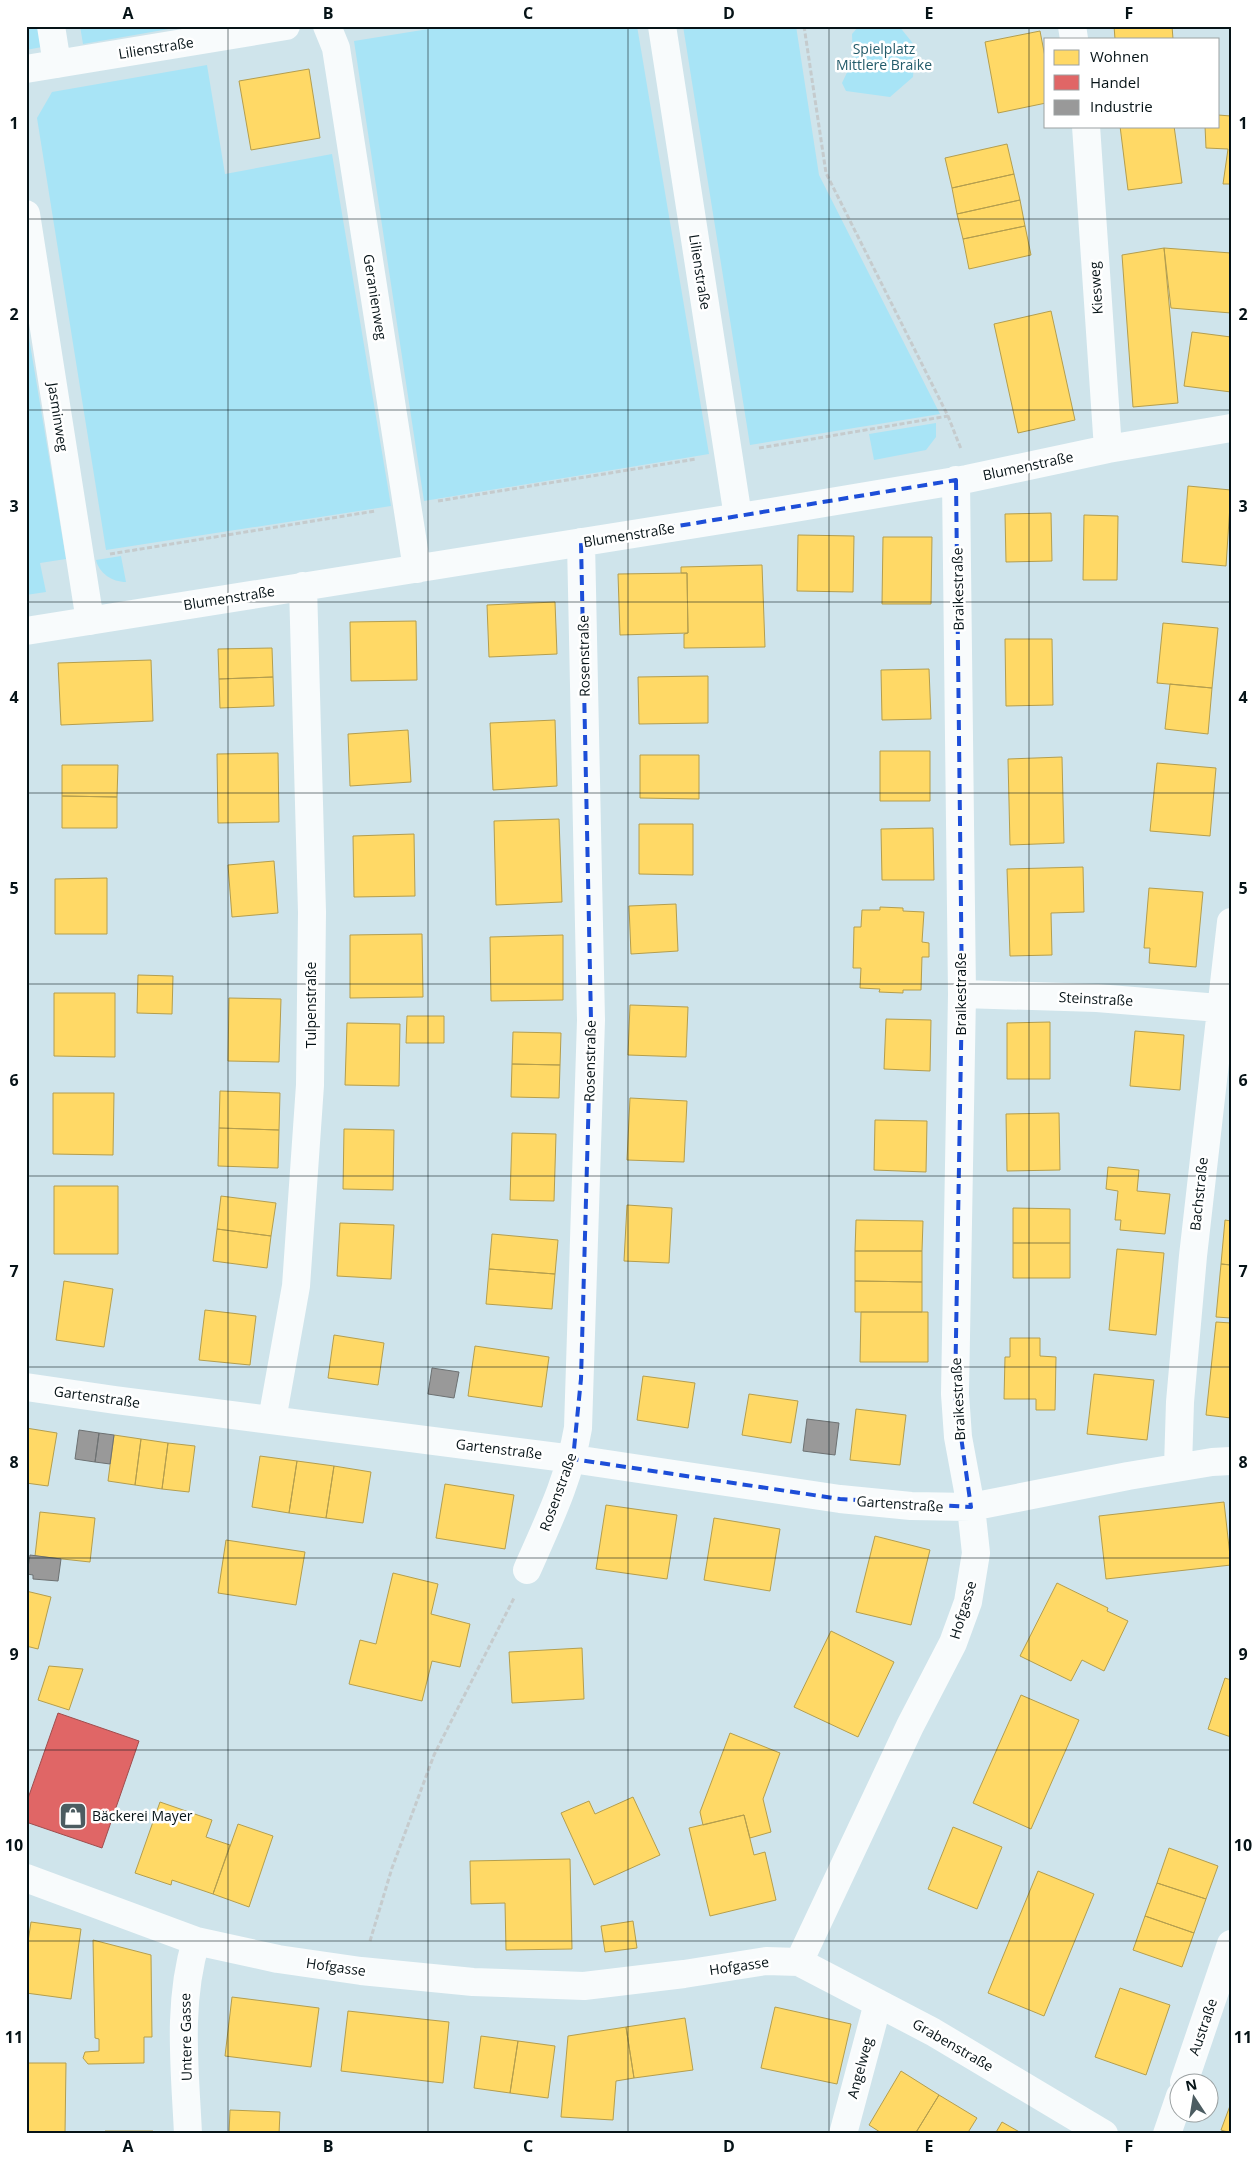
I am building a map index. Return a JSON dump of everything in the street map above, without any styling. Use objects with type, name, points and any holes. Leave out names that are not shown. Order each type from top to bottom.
[{"type":"street","points":[[51,26],[57,64]]},
{"type":"street","name":"Lilienstraße","points":[[26,69],[286,26]]},
{"type":"street","name":"Geranienweg","points":[[327,26],[336,48],[417,569]]},
{"type":"street","name":"Lilienstraße","points":[[662,26],[738,517]]},
{"type":"street","name":"Kiesweg","points":[[1086,128],[1108,449]]},
{"type":"street","name":"Jasminweg","points":[[26,214],[90,621]]},
{"type":"street","name":"Blumenstraße","points":[[26,631],[738,517],[961,479],[1108,449],[1231,428]]},
{"type":"street","name":"Braikestraße","points":[[961,479],[962,994],[955,1394],[958,1437],[972,1507]]},
{"type":"street","name":"Rosenstraße","points":[[527,1570],[561,1492],[573,1459],[578,1428],[591,1020],[581,542]]},
{"type":"street","name":"Tulpenstraße","points":[[272,1420],[296,1286],[310,1085],[312,912],[303,586]]},
{"type":"street","name":"Bachstraße","points":[[1178,1467],[1180,1402],[1201,1175],[1226,1009],[1231,922]]},
{"type":"street","name":"Steinstraße","points":[[962,994],[1097,998],[1226,1009]]},
{"type":"street","name":"Gartenstraße","points":[[26,1387],[573,1459],[840,1499],[911,1506],[972,1507]]},
{"type":"street","points":[[972,1507],[1178,1467],[1231,1461]]},
{"type":"street","name":"Hofgasse","points":[[26,1878],[196,1940],[278,1959],[361,1971],[473,1982],[584,1986],[684,1974],[766,1961],[799,1962],[910,1726],[962,1622],[973,1578],[976,1553],[972,1507]]},
{"type":"street","name":"Untere Gasse","points":[[188,2134],[184,2028],[185,1985],[196,1940]]},
{"type":"street","name":"Austraße","points":[[1187,2072],[1231,1944]]},
{"type":"street","name":"Grabenstraße","points":[[799,1962],[962,2049],[1104,2134]]},
{"type":"street","name":"Angelweg","points":[[843,2134],[878,2004]]},
{"type":"street","points":[[1167,2134],[1171,2122]]},
{"type":"path","points":[[804,26],[826,173],[948,416],[958,439],[961,479]]},
{"type":"path","points":[[80,559],[729,454],[948,416]]},
{"type":"path","points":[[361,1971],[392,1868],[434,1756],[527,1570]]},
{"type":"highlighted area","points":[[956,480],[962,994],[955,1394],[971,1507],[840,1499],[573,1459],[581,1379],[591,1020],[581,542]]},
{"type":"green space","points":[[26,26],[38,26],[42,47],[26,50]]},
{"type":"green space","points":[[80,26],[186,26],[83,44]]},
{"type":"green space","points":[[447,26],[637,26],[709,454],[424,501],[354,41]]},
{"type":"green space","points":[[683,26],[796,26],[819,175],[940,414],[750,445]]},
{"type":"green space","name":"Spielplatz Mittlere Braike","points":[[859,26],[899,26],[915,46],[913,77],[890,97],[846,91],[842,83],[853,60],[852,34]]},
{"type":"green space","points":[[207,65],[225,174],[332,154],[391,506],[106,550],[37,118],[52,92]]},
{"type":"green space","points":[[26,320],[66,559],[40,563],[46,592],[26,595]]},
{"type":"green space","points":[[936,423],[936,437],[926,450],[874,460],[869,434]]},
{"type":"green space","points":[[121,556],[126,582],[121,582],[107,576],[100,569],[96,560]]},
{"type":"building: Wohnen","points":[[1114,26],[1172,26],[1173,38],[1115,38]]},
{"type":"building: Wohnen","points":[[1040,31],[1044,52],[1044,103],[998,113],[985,42]]},
{"type":"building: Wohnen","points":[[309,69],[320,138],[251,150],[239,81]]},
{"type":"building: Wohnen","points":[[1220,115],[1231,116],[1231,184],[1223,184],[1228,149],[1206,148],[1205,128],[1220,128]]},
{"type":"building: Wohnen","points":[[1120,128],[1174,128],[1182,183],[1128,190]]},
{"type":"building: Wohnen","points":[[1007,144],[1014,174],[952,188],[945,158]]},
{"type":"building: Wohnen","points":[[1014,174],[1020,200],[957,214],[952,188]]},
{"type":"building: Wohnen","points":[[1020,200],[1025,226],[963,239],[957,214]]},
{"type":"building: Wohnen","points":[[1025,226],[1031,255],[969,269],[963,239]]},
{"type":"building: Wohnen","points":[[1164,248],[1231,253],[1231,313],[1171,308]]},
{"type":"building: Wohnen","points":[[1164,248],[1178,403],[1133,407],[1122,255]]},
{"type":"building: Wohnen","points":[[1051,311],[1075,420],[1018,433],[994,324]]},
{"type":"building: Wohnen","points":[[1192,332],[1231,337],[1231,392],[1184,386]]},
{"type":"building: Wohnen","points":[[1188,486],[1231,490],[1226,566],[1182,562]]},
{"type":"building: Wohnen","points":[[1051,513],[1052,561],[1006,562],[1005,514]]},
{"type":"building: Wohnen","points":[[1084,515],[1118,516],[1117,580],[1083,580]]},
{"type":"building: Wohnen","points":[[798,535],[854,536],[853,592],[797,591]]},
{"type":"building: Wohnen","points":[[883,537],[932,537],[931,604],[882,604]]},
{"type":"building: Wohnen","points":[[762,565],[765,647],[684,648],[684,634],[688,633],[687,573],[681,573],[681,567]]},
{"type":"building: Wohnen","points":[[687,573],[688,633],[620,635],[618,574]]},
{"type":"building: Wohnen","points":[[555,602],[557,654],[489,657],[487,605]]},
{"type":"building: Wohnen","points":[[416,621],[417,680],[351,681],[350,622]]},
{"type":"building: Wohnen","points":[[1163,623],[1218,628],[1212,688],[1157,683]]},
{"type":"building: Wohnen","points":[[1005,639],[1052,639],[1053,705],[1006,706]]},
{"type":"building: Wohnen","points":[[272,648],[273,677],[219,679],[218,649]]},
{"type":"building: Wohnen","points":[[151,660],[153,721],[61,725],[58,663]]},
{"type":"building: Wohnen","points":[[929,669],[931,719],[882,720],[881,670]]},
{"type":"building: Wohnen","points":[[708,676],[708,723],[639,724],[638,677]]},
{"type":"building: Wohnen","points":[[273,677],[274,706],[220,708],[219,679]]},
{"type":"building: Wohnen","points":[[1170,684],[1212,688],[1208,734],[1165,729]]},
{"type":"building: Wohnen","points":[[555,720],[557,786],[493,790],[490,723]]},
{"type":"building: Wohnen","points":[[408,730],[411,782],[350,786],[348,734]]},
{"type":"building: Wohnen","points":[[880,751],[930,751],[930,801],[880,801]]},
{"type":"building: Wohnen","points":[[278,753],[279,822],[218,823],[217,754]]},
{"type":"building: Wohnen","points":[[640,755],[699,755],[699,799],[640,798]]},
{"type":"building: Wohnen","points":[[1062,757],[1064,843],[1010,845],[1008,759]]},
{"type":"building: Wohnen","points":[[1157,763],[1216,768],[1210,836],[1150,831]]},
{"type":"building: Wohnen","points":[[62,765],[118,765],[117,797],[62,796]]},
{"type":"building: Wohnen","points":[[62,796],[117,797],[117,828],[62,828]]},
{"type":"building: Wohnen","points":[[559,819],[562,902],[496,905],[494,821]]},
{"type":"building: Wohnen","points":[[639,824],[693,824],[693,875],[639,874]]},
{"type":"building: Wohnen","points":[[933,828],[934,880],[882,880],[881,829]]},
{"type":"building: Wohnen","points":[[414,834],[415,896],[354,897],[353,836]]},
{"type":"building: Wohnen","points":[[274,861],[278,913],[232,917],[228,865]]},
{"type":"building: Wohnen","points":[[1083,867],[1084,912],[1051,913],[1052,955],[1010,956],[1007,869]]},
{"type":"building: Wohnen","points":[[107,878],[107,934],[55,934],[55,879]]},
{"type":"building: Wohnen","points":[[1149,888],[1203,892],[1196,967],[1149,963],[1150,948],[1144,948]]},
{"type":"building: Wohnen","points":[[676,904],[678,951],[631,954],[629,906]]},
{"type":"building: Wohnen","points":[[880,907],[903,908],[903,911],[924,912],[922,942],[929,943],[929,957],[922,957],[921,990],[903,990],[903,993],[879,992],[880,989],[860,988],[861,968],[853,968],[854,927],[861,927],[862,910],[880,910]]},
{"type":"building: Wohnen","points":[[422,934],[423,997],[350,998],[350,935]]},
{"type":"building: Wohnen","points":[[563,935],[563,1000],[491,1001],[490,937]]},
{"type":"building: Wohnen","points":[[138,975],[173,976],[172,1014],[137,1013]]},
{"type":"building: Wohnen","points":[[54,993],[115,993],[115,1057],[54,1056]]},
{"type":"building: Wohnen","points":[[229,998],[281,999],[279,1062],[228,1061]]},
{"type":"building: Wohnen","points":[[630,1005],[688,1007],[686,1057],[628,1055]]},
{"type":"building: Wohnen","points":[[407,1016],[444,1016],[444,1043],[406,1043]]},
{"type":"building: Wohnen","points":[[886,1019],[931,1020],[930,1071],[884,1069]]},
{"type":"building: Wohnen","points":[[1050,1022],[1050,1079],[1007,1079],[1007,1023]]},
{"type":"building: Wohnen","points":[[347,1023],[400,1024],[399,1086],[345,1085]]},
{"type":"building: Wohnen","points":[[1135,1031],[1184,1035],[1180,1090],[1130,1086]]},
{"type":"building: Wohnen","points":[[513,1032],[561,1033],[560,1065],[512,1064]]},
{"type":"building: Wohnen","points":[[512,1064],[560,1065],[559,1098],[511,1097]]},
{"type":"building: Wohnen","points":[[220,1091],[280,1093],[279,1130],[219,1128]]},
{"type":"building: Wohnen","points":[[53,1093],[114,1093],[113,1155],[53,1154]]},
{"type":"building: Wohnen","points":[[630,1098],[687,1101],[684,1162],[627,1160]]},
{"type":"building: Wohnen","points":[[1059,1113],[1060,1170],[1007,1171],[1006,1114]]},
{"type":"building: Wohnen","points":[[875,1120],[927,1121],[926,1172],[874,1170]]},
{"type":"building: Wohnen","points":[[219,1128],[279,1130],[278,1168],[218,1166]]},
{"type":"building: Wohnen","points":[[344,1129],[394,1130],[393,1190],[343,1189]]},
{"type":"building: Wohnen","points":[[512,1133],[556,1134],[554,1201],[510,1200]]},
{"type":"building: Wohnen","points":[[1108,1167],[1139,1170],[1137,1191],[1170,1194],[1165,1234],[1120,1230],[1121,1220],[1115,1220],[1118,1191],[1106,1189]]},
{"type":"building: Wohnen","points":[[54,1186],[118,1186],[118,1254],[54,1254]]},
{"type":"building: Wohnen","points":[[221,1196],[276,1203],[271,1236],[217,1229]]},
{"type":"building: Wohnen","points":[[627,1205],[672,1208],[669,1263],[624,1261]]},
{"type":"building: Wohnen","points":[[1013,1208],[1070,1209],[1070,1243],[1013,1243]]},
{"type":"building: Wohnen","points":[[856,1220],[923,1221],[922,1251],[855,1251]]},
{"type":"building: Wohnen","points":[[1225,1220],[1231,1221],[1231,1265],[1221,1264]]},
{"type":"building: Wohnen","points":[[340,1223],[394,1225],[391,1279],[337,1276]]},
{"type":"building: Wohnen","points":[[217,1229],[271,1236],[267,1268],[213,1261]]},
{"type":"building: Wohnen","points":[[492,1234],[558,1240],[555,1274],[489,1269]]},
{"type":"building: Wohnen","points":[[1013,1243],[1070,1243],[1070,1278],[1013,1278]]},
{"type":"building: Wohnen","points":[[1117,1249],[1164,1253],[1156,1335],[1109,1330]]},
{"type":"building: Wohnen","points":[[855,1251],[922,1251],[922,1282],[855,1281]]},
{"type":"building: Wohnen","points":[[1221,1264],[1231,1265],[1231,1318],[1216,1317]]},
{"type":"building: Wohnen","points":[[489,1269],[555,1274],[552,1309],[486,1304]]},
{"type":"building: Wohnen","points":[[64,1281],[113,1289],[104,1347],[56,1340]]},
{"type":"building: Wohnen","points":[[855,1281],[922,1282],[922,1312],[855,1312]]},
{"type":"building: Wohnen","points":[[205,1310],[256,1316],[250,1365],[199,1360]]},
{"type":"building: Wohnen","points":[[861,1312],[928,1312],[928,1362],[860,1362]]},
{"type":"building: Wohnen","points":[[1216,1322],[1231,1323],[1231,1418],[1206,1415]]},
{"type":"building: Wohnen","points":[[334,1335],[384,1343],[378,1385],[328,1378]]},
{"type":"building: Wohnen","points":[[1010,1338],[1040,1338],[1040,1356],[1056,1357],[1055,1410],[1036,1410],[1036,1399],[1004,1399],[1005,1357],[1010,1357]]},
{"type":"building: Wohnen","points":[[475,1346],[549,1357],[542,1407],[468,1396]]},
{"type":"building: Wohnen","points":[[1094,1374],[1154,1380],[1147,1440],[1087,1434]]},
{"type":"building: Wohnen","points":[[643,1376],[695,1383],[688,1428],[637,1420]]},
{"type":"building: Wohnen","points":[[749,1394],[798,1401],[791,1443],[742,1435]]},
{"type":"building: Wohnen","points":[[856,1409],[906,1415],[900,1465],[850,1460]]},
{"type":"building: Wohnen","points":[[26,1428],[57,1433],[48,1486],[26,1483]]},
{"type":"building: Wohnen","points":[[114,1435],[141,1439],[135,1485],[108,1481]]},
{"type":"building: Wohnen","points":[[141,1439],[168,1443],[162,1489],[135,1485]]},
{"type":"building: Wohnen","points":[[168,1443],[195,1446],[189,1492],[162,1489]]},
{"type":"building: Wohnen","points":[[260,1456],[297,1461],[289,1513],[252,1507]]},
{"type":"building: Wohnen","points":[[297,1461],[334,1466],[326,1518],[289,1513]]},
{"type":"building: Wohnen","points":[[334,1466],[371,1472],[363,1523],[326,1518]]},
{"type":"building: Wohnen","points":[[445,1484],[514,1495],[505,1549],[436,1538]]},
{"type":"building: Wohnen","points":[[1224,1502],[1231,1565],[1106,1579],[1099,1516]]},
{"type":"building: Wohnen","points":[[606,1505],[677,1515],[667,1579],[596,1569]]},
{"type":"building: Wohnen","points":[[40,1512],[95,1518],[90,1562],[35,1556]]},
{"type":"building: Wohnen","points":[[714,1518],[780,1529],[770,1591],[704,1580]]},
{"type":"building: Wohnen","points":[[875,1536],[930,1550],[911,1625],[856,1612]]},
{"type":"building: Wohnen","points":[[226,1540],[305,1552],[296,1605],[218,1593]]},
{"type":"building: Wohnen","points":[[393,1573],[438,1584],[431,1614],[470,1624],[460,1667],[432,1661],[422,1701],[349,1684],[360,1640],[376,1644]]},
{"type":"building: Wohnen","points":[[1057,1583],[1108,1608],[1107,1611],[1128,1621],[1104,1671],[1082,1660],[1071,1681],[1020,1656]]},
{"type":"building: Wohnen","points":[[26,1591],[51,1597],[38,1649],[26,1646]]},
{"type":"building: Wohnen","points":[[831,1631],[894,1662],[858,1737],[794,1707]]},
{"type":"building: Wohnen","points":[[582,1648],[584,1699],[512,1703],[509,1652]]},
{"type":"building: Wohnen","points":[[49,1666],[83,1669],[69,1710],[38,1700]]},
{"type":"building: Wohnen","points":[[1225,1678],[1231,1680],[1231,1737],[1208,1729]]},
{"type":"building: Wohnen","points":[[1021,1695],[1079,1720],[1031,1829],[973,1803]]},
{"type":"building: Wohnen","points":[[730,1733],[780,1753],[763,1799],[771,1832],[750,1838],[744,1815],[703,1825],[700,1812]]},
{"type":"building: Wohnen","points":[[633,1797],[660,1855],[594,1885],[561,1813],[589,1801],[595,1814]]},
{"type":"building: Wohnen","points":[[160,1802],[212,1820],[206,1837],[230,1845],[213,1894],[172,1880],[171,1885],[135,1873]]},
{"type":"building: Wohnen","points":[[744,1815],[754,1855],[765,1852],[776,1900],[710,1916],[689,1828]]},
{"type":"building: Wohnen","points":[[238,1824],[273,1836],[249,1907],[213,1894]]},
{"type":"building: Wohnen","points":[[953,1827],[1002,1847],[977,1909],[928,1889]]},
{"type":"building: Wohnen","points":[[1169,1848],[1218,1866],[1206,1899],[1157,1883]]},
{"type":"building: Wohnen","points":[[570,1859],[572,1949],[506,1950],[505,1903],[471,1904],[470,1861]]},
{"type":"building: Wohnen","points":[[1038,1871],[1094,1894],[1044,2016],[988,1993]]},
{"type":"building: Wohnen","points":[[1157,1883],[1206,1899],[1194,1933],[1145,1916]]},
{"type":"building: Wohnen","points":[[1145,1916],[1194,1933],[1182,1967],[1133,1950]]},
{"type":"building: Wohnen","points":[[633,1921],[637,1948],[605,1952],[601,1926]]},
{"type":"building: Wohnen","points":[[31,1922],[81,1929],[71,1999],[26,1993],[26,1955]]},
{"type":"building: Wohnen","points":[[93,1940],[151,1955],[152,2037],[144,2037],[144,2063],[88,2064],[83,2058],[85,2052],[99,2051],[99,2039],[95,2038]]},
{"type":"building: Wohnen","points":[[1120,1988],[1170,2005],[1146,2075],[1095,2057]]},
{"type":"building: Wohnen","points":[[232,1997],[319,2008],[311,2067],[225,2056]]},
{"type":"building: Wohnen","points":[[775,2007],[851,2024],[837,2084],[761,2068]]},
{"type":"building: Wohnen","points":[[348,2011],[449,2022],[443,2083],[341,2071]]},
{"type":"building: Wohnen","points":[[685,2018],[693,2070],[634,2078],[626,2027]]},
{"type":"building: Wohnen","points":[[626,2027],[634,2078],[616,2081],[613,2120],[561,2117],[568,2036]]},
{"type":"building: Wohnen","points":[[481,2036],[518,2041],[510,2093],[474,2088]]},
{"type":"building: Wohnen","points":[[518,2041],[555,2046],[548,2098],[510,2093]]},
{"type":"building: Wohnen","points":[[26,2063],[66,2063],[65,2134],[26,2134]]},
{"type":"building: Wohnen","points":[[901,2071],[939,2095],[915,2134],[883,2134],[869,2125]]},
{"type":"building: Wohnen","points":[[939,2095],[977,2118],[967,2134],[915,2134]]},
{"type":"building: Wohnen","points":[[1231,2103],[1231,2133],[1221,2130]]},
{"type":"building: Wohnen","points":[[230,2110],[280,2112],[279,2134],[229,2134]]},
{"type":"building: Wohnen","points":[[1002,2122],[1023,2134],[995,2134]]},
{"type":"building: Wohnen","points":[[105,2131],[153,2131],[153,2134],[105,2134]]},
{"type":"building: Handel","points":[[58,1713],[139,1741],[102,1848],[26,1822],[26,1804]]},
{"type":"building: Industrie","points":[[432,1368],[459,1372],[454,1398],[428,1394]]},
{"type":"building: Industrie","points":[[807,1419],[839,1423],[835,1455],[803,1451]]},
{"type":"building: Industrie","points":[[79,1430],[99,1433],[95,1462],[75,1459]]},
{"type":"building: Industrie","points":[[99,1433],[114,1435],[110,1464],[95,1462]]},
{"type":"building: Industrie","points":[[30,1555],[61,1559],[58,1581],[33,1579],[33,1575],[27,1574]]},
{"type":"place","name":"Bäckerei Mayer","points":[[73,1816]]}]
